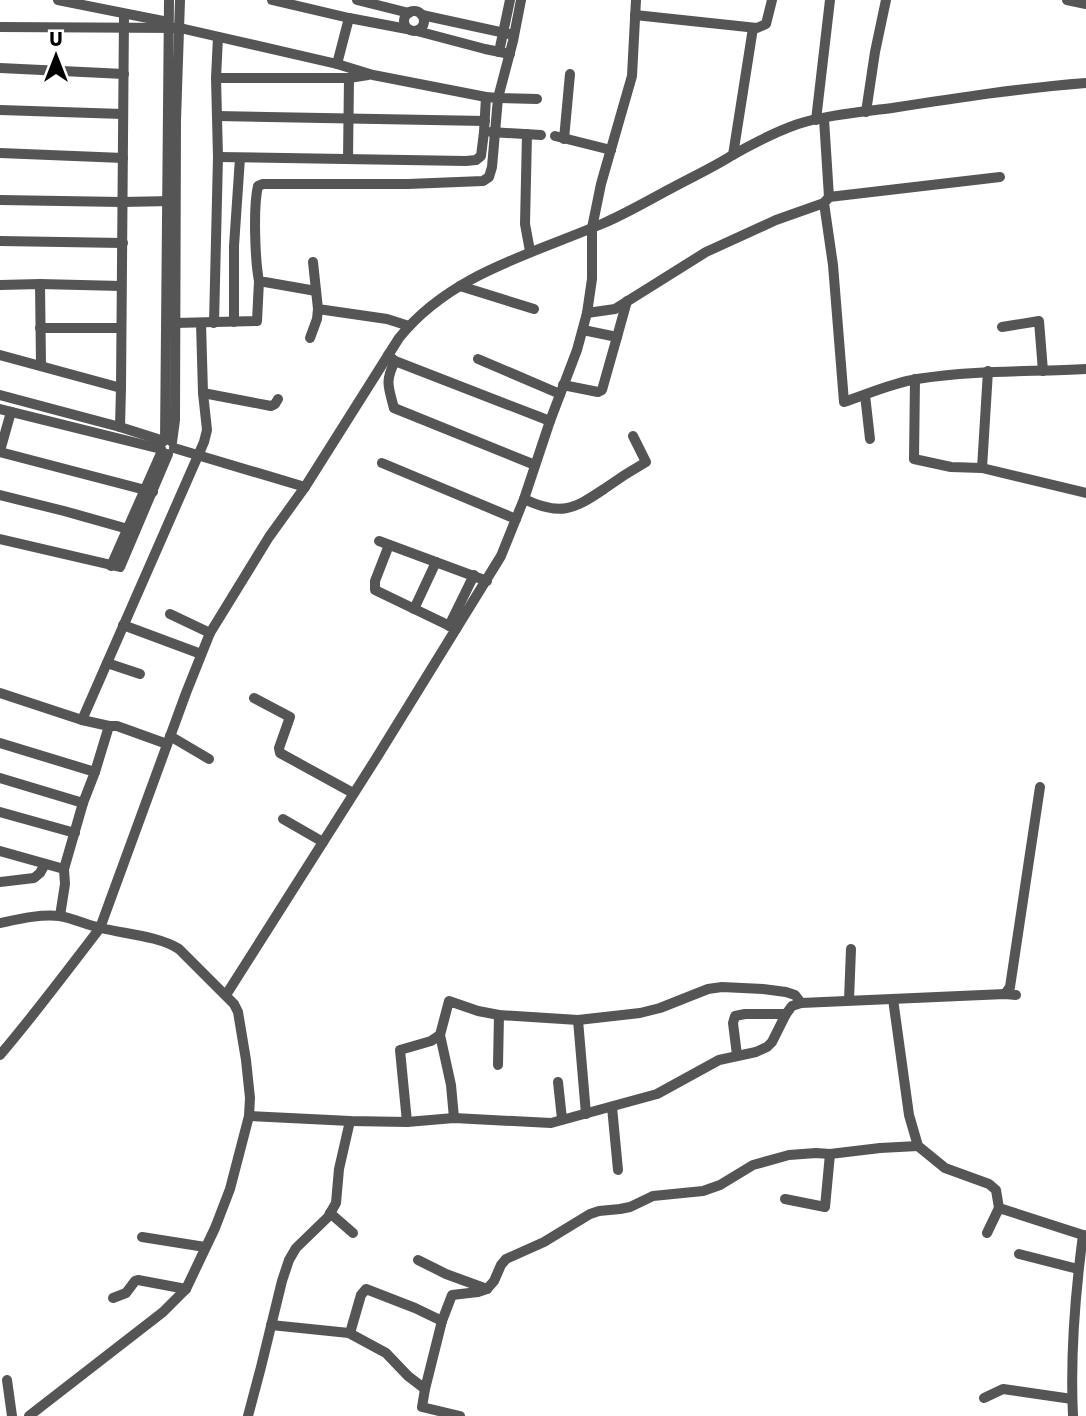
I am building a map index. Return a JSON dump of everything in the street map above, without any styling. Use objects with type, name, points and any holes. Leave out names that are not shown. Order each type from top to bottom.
[{"type":"street","points":[[58,0],[337,64],[373,75],[486,97],[537,99]]},
{"type":"street","points":[[167,447],[171,201],[176,120],[169,0]]},
{"type":"street","points":[[172,26],[180,0]]},
{"type":"street","points":[[272,0],[504,53]]},
{"type":"street","points":[[357,0],[416,10],[509,33]]},
{"type":"street","points":[[509,33],[510,0]]},
{"type":"street","points":[[218,157],[476,160],[481,156],[498,98],[504,53],[521,0]]},
{"type":"street","points":[[226,995],[354,793],[453,628],[487,581],[501,556],[524,499],[583,330],[592,279],[592,228],[632,76],[636,0]]},
{"type":"street","points":[[635,15],[753,28],[766,24],[772,0]]},
{"type":"street","points":[[830,0],[820,119],[844,402],[915,379],[988,371],[1086,369]]},
{"type":"street","points":[[866,112],[886,0]]},
{"type":"street","points":[[1067,0],[1086,4]]},
{"type":"street","points":[[412,30],[404,21],[416,10]]},
{"type":"street","points":[[412,30],[421,29],[424,25],[424,20],[416,10]]},
{"type":"street","points":[[120,427],[124,14]]},
{"type":"street","points":[[337,64],[349,18]]},
{"type":"street","points":[[0,27],[172,26]]},
{"type":"street","points":[[733,156],[753,28]]},
{"type":"street","points":[[214,323],[218,37]]},
{"type":"street","points":[[0,68],[124,74]]},
{"type":"street","points":[[570,74],[559,138],[611,150]]},
{"type":"street","points":[[216,78],[349,78],[373,75]]},
{"type":"street","points":[[348,159],[349,78]]},
{"type":"street","points":[[0,1055],[100,928],[210,633],[269,537],[392,358],[408,326],[460,286],[486,271],[618,216],[777,132],[798,124],[1038,87],[1086,83]]},
{"type":"street","points":[[175,323],[257,321],[258,186],[484,181],[491,174],[495,150],[488,128],[486,97]]},
{"type":"street","points":[[0,110],[123,114]]},
{"type":"street","points":[[217,116],[350,119],[488,128],[541,135]]},
{"type":"street","points":[[527,134],[525,223],[530,251]]},
{"type":"street","points":[[0,153],[122,158]]},
{"type":"street","points":[[234,322],[234,246],[240,158]]},
{"type":"street","points":[[367,160],[369,184]]},
{"type":"street","points":[[587,313],[615,309],[706,252],[775,220],[827,200],[1000,177]]},
{"type":"street","points":[[0,200],[171,201]]},
{"type":"street","points":[[0,539],[111,566],[130,530],[167,447],[175,419],[171,201]]},
{"type":"street","points":[[0,242],[123,243]]},
{"type":"street","points":[[310,338],[318,309],[313,262]]},
{"type":"street","points":[[259,281],[316,291]]},
{"type":"street","points":[[40,284],[41,366]]},
{"type":"street","points":[[0,285],[121,286]]},
{"type":"street","points":[[460,286],[534,309]]},
{"type":"street","points":[[478,359],[561,390],[600,392],[626,302]]},
{"type":"street","points":[[318,309],[387,319],[408,326]]},
{"type":"street","points":[[1002,327],[1038,321],[1043,371]]},
{"type":"street","points":[[82,720],[199,454],[207,430],[201,323]]},
{"type":"street","points":[[40,328],[121,328]]},
{"type":"street","points":[[583,330],[617,337]]},
{"type":"street","points":[[0,355],[121,388]]},
{"type":"street","points":[[392,358],[388,378],[389,410],[535,465]]},
{"type":"street","points":[[392,358],[550,421]]},
{"type":"street","points":[[982,468],[988,371]]},
{"type":"street","points":[[915,379],[914,459],[951,467],[982,468],[1086,493]]},
{"type":"street","points":[[203,393],[271,406],[278,399]]},
{"type":"street","points":[[0,395],[120,427],[167,447]]},
{"type":"street","points":[[865,395],[870,439]]},
{"type":"street","points":[[149,490],[0,452],[5,411],[199,454],[305,487]]},
{"type":"street","points":[[524,499],[542,507],[557,509],[577,506],[646,462],[632,436]]},
{"type":"street","points":[[382,463],[516,519]]},
{"type":"street","points":[[0,495],[130,530]]},
{"type":"street","points":[[453,628],[375,590],[384,543],[487,581]]},
{"type":"street","points":[[414,609],[436,562]]},
{"type":"street","points":[[453,628],[474,575]]},
{"type":"street","points":[[170,614],[210,633]]},
{"type":"street","points":[[122,625],[201,654]]},
{"type":"street","points":[[107,663],[140,674]]},
{"type":"street","points":[[0,693],[82,720],[168,740],[209,759]]},
{"type":"street","points":[[254,698],[290,716],[279,748],[281,753],[354,793]]},
{"type":"street","points":[[60,916],[65,884],[64,869],[109,726]]},
{"type":"street","points":[[0,743],[95,772]]},
{"type":"street","points":[[0,778],[83,803]]},
{"type":"street","points":[[253,1116],[407,1122],[454,1118],[551,1123],[657,1094],[712,1063],[767,1047],[792,1006],[801,1003],[1011,994],[1040,787]]},
{"type":"street","points":[[0,812],[75,833]]},
{"type":"street","points":[[283,819],[323,842]]},
{"type":"street","points":[[0,851],[64,869]]},
{"type":"street","points":[[0,882],[37,877],[45,864]]},
{"type":"street","points":[[0,923],[60,916],[172,945],[226,995],[238,1012],[253,1116],[215,1228],[186,1289],[163,1312],[29,1416]]},
{"type":"street","points":[[849,1000],[851,949]]},
{"type":"street","points":[[454,1118],[451,1085],[440,1035],[449,1001],[499,1015],[578,1020],[640,1013],[708,989],[722,987],[786,992],[795,995],[801,1003]]},
{"type":"street","points":[[893,999],[909,1115],[918,1146],[945,1168],[989,1184],[996,1190],[999,1208],[988,1233]]},
{"type":"street","points":[[737,1055],[733,1023],[735,1016],[786,1014]]},
{"type":"street","points":[[498,1065],[499,1015]]},
{"type":"street","points":[[578,1020],[586,1114]]},
{"type":"street","points":[[407,1122],[400,1050],[431,1041],[440,1035]]},
{"type":"street","points":[[558,1082],[562,1119]]},
{"type":"street","points":[[612,1107],[618,1170]]},
{"type":"street","points":[[248,1416],[289,1260],[296,1248],[330,1213],[336,1203],[339,1169],[350,1121]]},
{"type":"street","points":[[460,1416],[422,1407],[442,1321],[453,1294],[487,1289],[506,1259],[544,1242],[590,1214],[630,1207],[653,1195],[703,1191],[720,1185],[753,1165],[789,1155],[918,1146]]},
{"type":"street","points":[[785,1199],[825,1207],[830,1154]]},
{"type":"street","points":[[999,1208],[1085,1235],[1078,1269],[1072,1349],[1073,1416]]},
{"type":"street","points":[[330,1213],[353,1233]]},
{"type":"street","points":[[142,1237],[205,1247]]},
{"type":"street","points":[[1019,1254],[1078,1269]]},
{"type":"street","points":[[418,1260],[487,1289]]},
{"type":"street","points":[[113,1298],[126,1293],[138,1280],[186,1289]]},
{"type":"street","points":[[350,1334],[361,1294],[366,1289],[442,1321]]},
{"type":"street","points":[[271,1325],[350,1334],[386,1353],[425,1389]]},
{"type":"street","points":[[7,1380],[12,1416]]},
{"type":"street","points":[[984,1398],[1003,1389],[1072,1399]]}]
